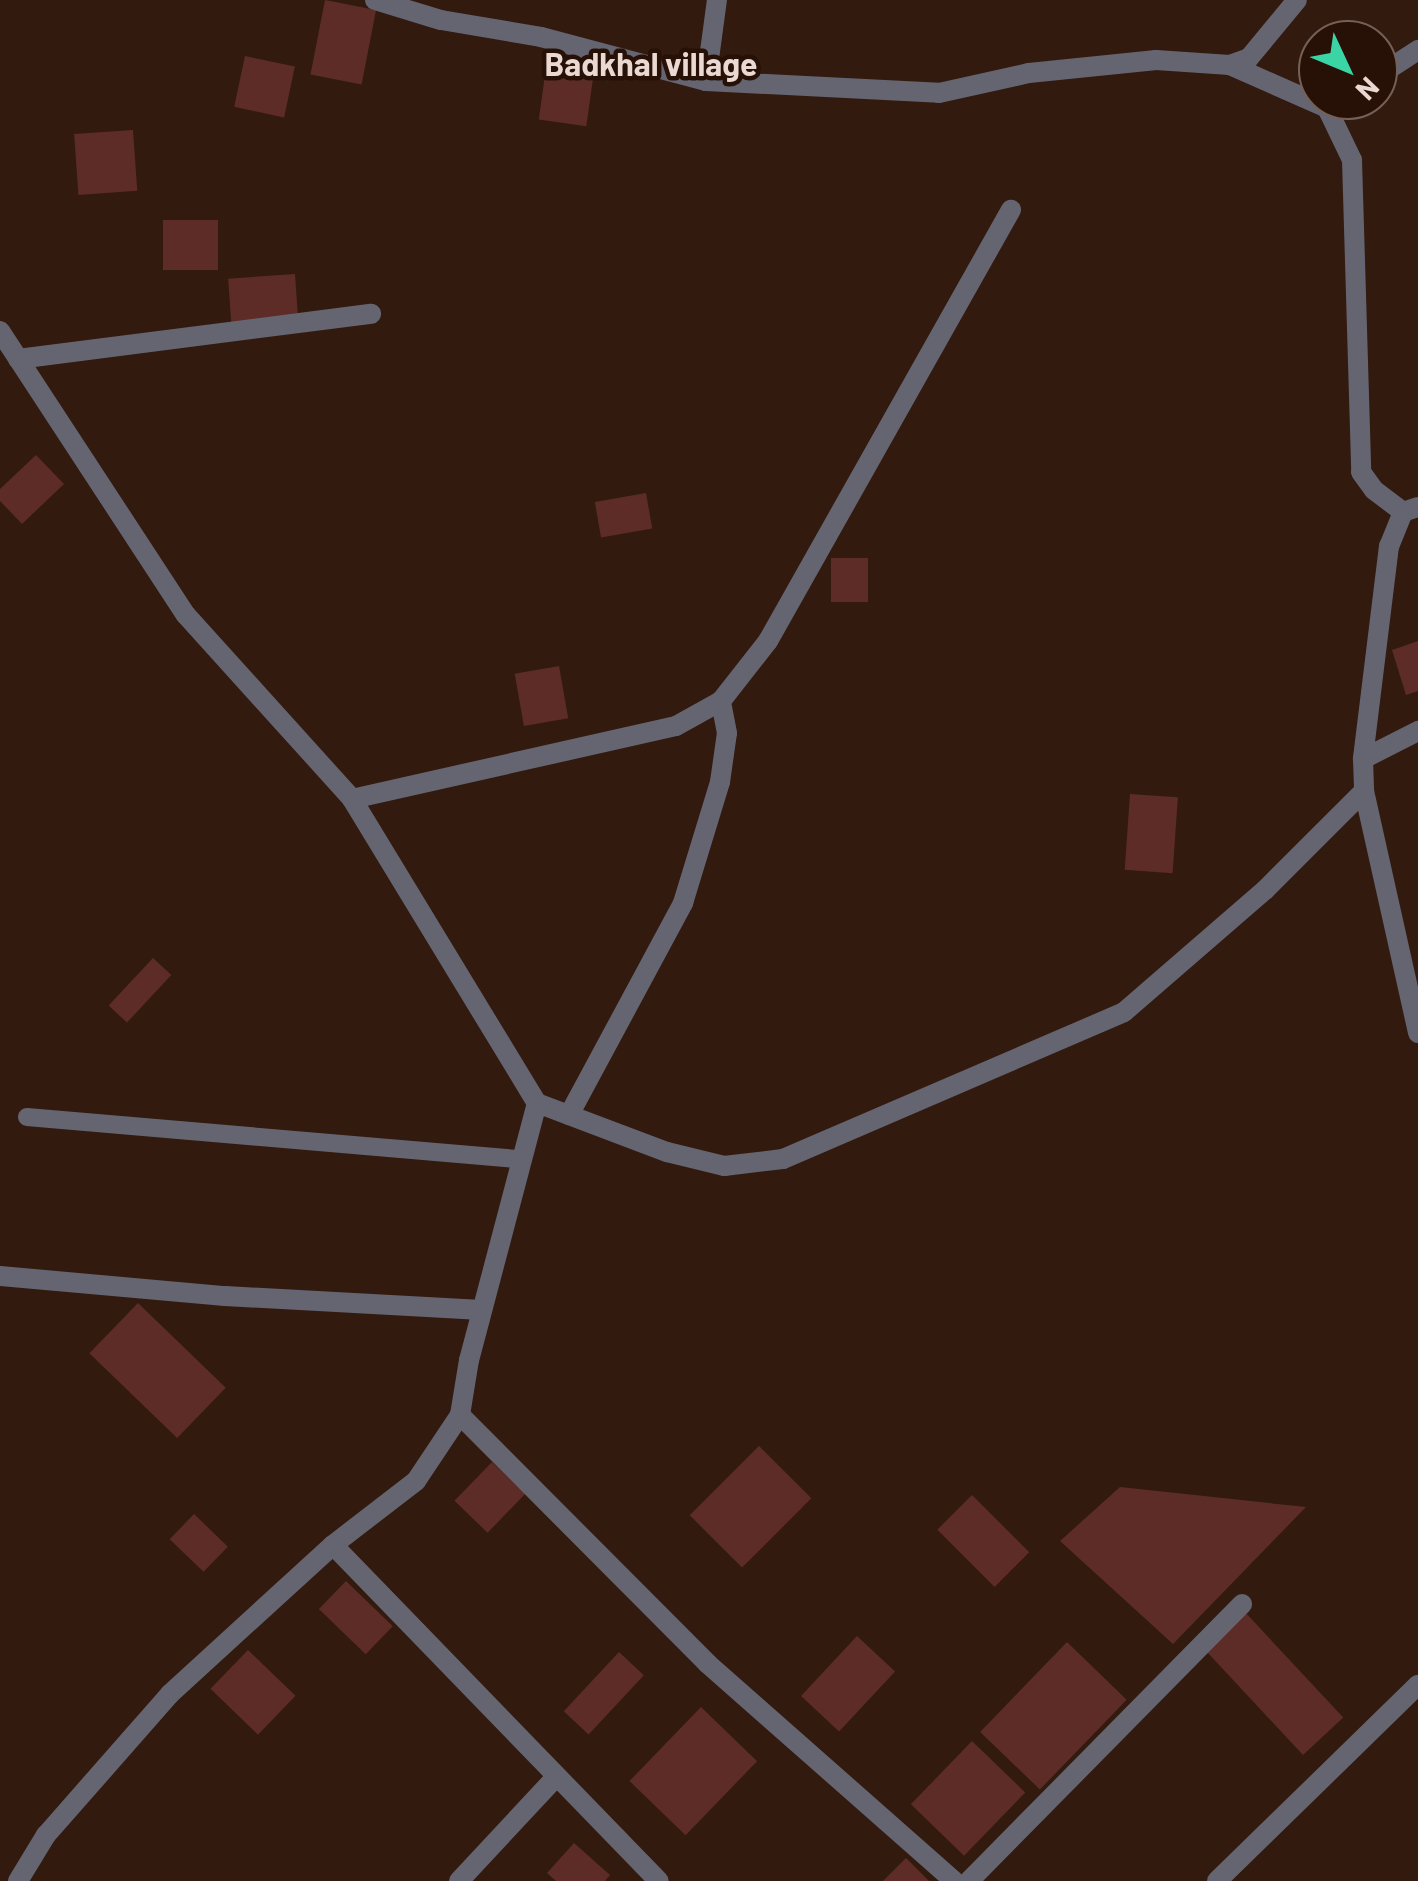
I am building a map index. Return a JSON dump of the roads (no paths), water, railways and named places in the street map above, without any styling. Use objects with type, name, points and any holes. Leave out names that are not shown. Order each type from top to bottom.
[{"type":"street","points":[[375,0],[442,20],[541,37],[706,82],[939,93],[1029,74],[1156,60],[1230,65],[1298,90]]},
{"type":"street","points":[[706,82],[717,0]]},
{"type":"street","points":[[1230,65],[1249,58],[1297,0]]},
{"type":"street","points":[[1339,120],[1352,160],[1361,472],[1374,490],[1410,509],[1388,546],[1363,759],[1364,790],[1418,1032]]},
{"type":"street","points":[[352,799],[676,726],[721,702],[768,641],[1010,210]]},
{"type":"street","points":[[18,360],[371,314]]},
{"type":"street","points":[[0,331],[186,615],[352,799],[537,1103],[667,1152],[724,1166],[783,1159],[1124,1012],[1265,890],[1364,790]]},
{"type":"street","points":[[569,1115],[683,903],[720,782],[728,733],[721,702]]},
{"type":"street","points":[[1363,759],[1418,731]]},
{"type":"street","points":[[18,1881],[46,1835],[170,1694],[332,1545],[416,1481],[460,1416],[482,1310],[537,1103]]},
{"type":"street","points":[[0,1276],[225,1296],[482,1310]]},
{"type":"street","points":[[460,1416],[708,1664],[954,1881]]},
{"type":"street","points":[[332,1545],[659,1881]]},
{"type":"street","points":[[968,1881],[1242,1604]]},
{"type":"street","points":[[1216,1881],[1418,1685]]},
{"type":"street","points":[[459,1881],[556,1777]]},
{"type":"lane","points":[[27,1117],[520,1159]]},
{"type":"district","name":"Badkhal village","points":[[651,63]]}]
